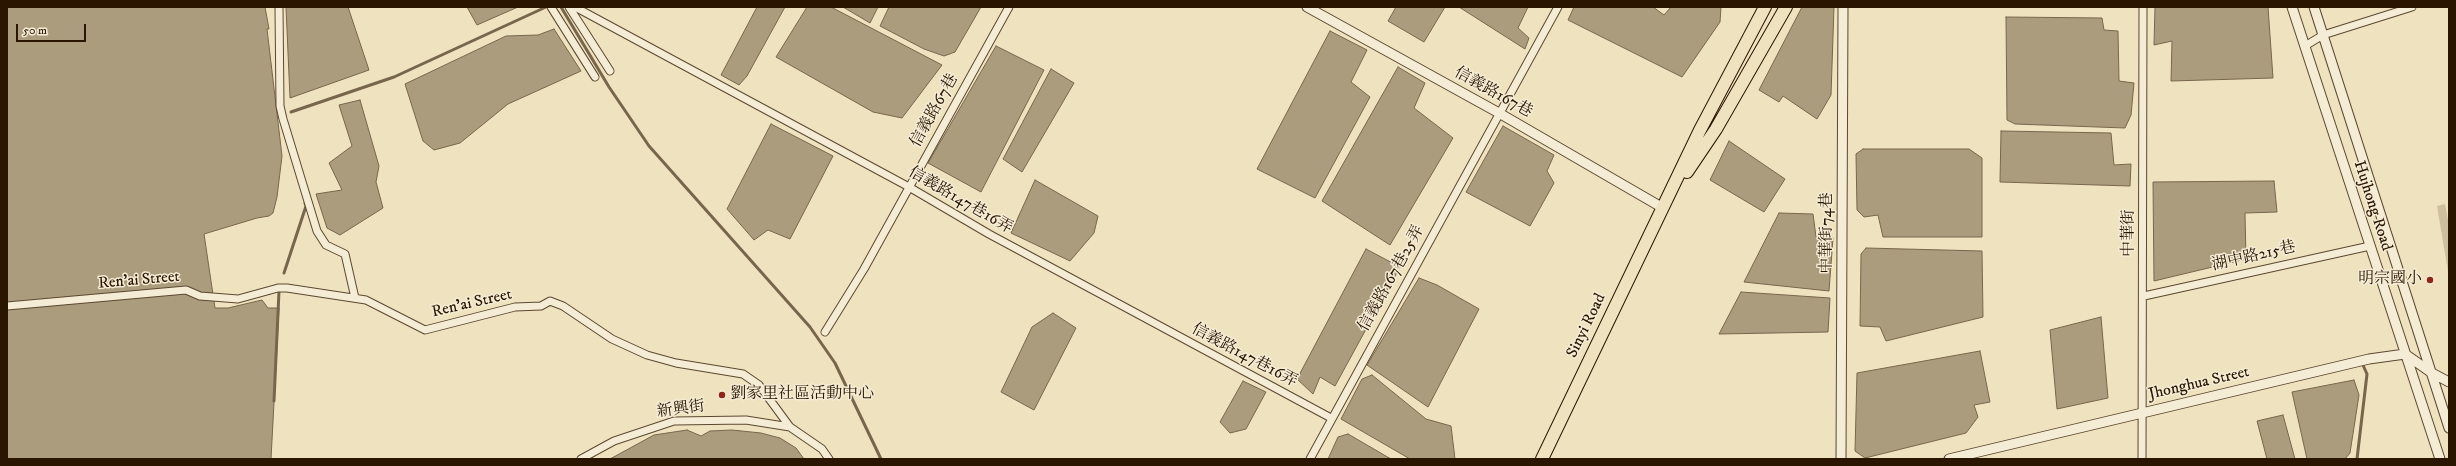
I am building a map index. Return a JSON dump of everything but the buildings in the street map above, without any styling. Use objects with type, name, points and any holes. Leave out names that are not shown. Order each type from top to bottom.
[{"type":"main road","name":"Sinyi Road","points":[[1542,459],[1700,130],[1765,7]]},
{"type":"main road","name":"Sinyi Road","points":[[1663,208],[1716,129],[1786,7]]},
{"type":"street","points":[[279,7],[280,106],[317,231],[326,245],[345,254],[355,298]]},
{"type":"street","points":[[551,7],[595,77]]},
{"type":"street","points":[[569,7],[610,71]]},
{"type":"street","name":"信義路147巷16弄","points":[[575,7],[909,187],[989,234],[1331,418]]},
{"type":"street","name":"信義路67巷","points":[[824,332],[864,269],[1009,7]]},
{"type":"street","name":"信義路167巷","points":[[1308,7],[1499,113],[1663,208]]},
{"type":"street","name":"信義路167巷25弄","points":[[1310,459],[1331,418],[1558,7]]},
{"type":"street","name":"中華街74巷","points":[[1841,459],[1843,7]]},
{"type":"street","name":"中華街","points":[[2142,459],[2144,413],[2143,7]]},
{"type":"street","name":"Hujhong Road","points":[[2292,7],[2440,459]]},
{"type":"street","name":"Hujhong Road","points":[[2314,7],[2449,428]]},
{"type":"street","points":[[2305,46],[2323,35],[2412,7]]},
{"type":"street","name":"湖中路215巷","points":[[2144,296],[2370,246]]},
{"type":"street","name":"Ren'ai Street","points":[[7,306],[186,290],[200,296],[238,299],[278,288],[288,288],[366,300],[425,330],[515,307],[541,306],[550,301],[564,306],[612,339],[647,355],[676,363],[743,374],[759,385],[790,427],[822,449],[829,459]]},
{"type":"street","points":[[2405,354],[2432,374],[2449,382]]},
{"type":"street","name":"Jhonghua Street","points":[[1949,459],[2369,359],[2405,354]]},
{"type":"street","name":"新興街","points":[[582,459],[614,441],[674,421],[746,420],[790,427]]},
{"type":"shaded area","points":[[7,7],[265,7],[269,29],[267,29],[282,156],[277,197],[273,213],[269,216],[257,218],[204,234],[215,308],[228,308],[262,300],[268,308],[279,308],[271,459],[7,459]]},
{"type":"shaded area","points":[[286,7],[348,7],[369,70],[290,98]]},
{"type":"shaded area","points":[[467,7],[518,7],[477,25]]},
{"type":"shaded area","points":[[757,7],[785,7],[747,76],[739,85],[721,75]]},
{"type":"shaded area","points":[[807,7],[831,7],[942,65],[902,118],[873,112],[776,57]]},
{"type":"shaded area","points":[[843,7],[878,7],[870,23]]},
{"type":"shaded area","points":[[889,7],[981,7],[955,52],[944,56],[924,49],[880,26]]},
{"type":"shaded area","points":[[1396,7],[1445,7],[1424,42],[1388,21]]},
{"type":"shaded area","points":[[1459,7],[1528,7],[1518,28],[1529,38],[1525,49]]},
{"type":"shaded area","points":[[1574,7],[1653,7],[1664,15],[1671,7],[1721,7],[1720,22],[1682,77],[1568,20]]},
{"type":"shaded area","points":[[1802,7],[1834,7],[1831,95],[1817,119],[1783,96],[1779,102],[1759,90]]},
{"type":"shaded area","points":[[2155,7],[2268,7],[2273,78],[2171,81],[2172,41],[2154,45]]},
{"type":"shaded area","points":[[2006,17],[2102,18],[2104,30],[2118,31],[2119,81],[2134,83],[2131,115],[2125,128],[2015,124],[2007,120]]},
{"type":"shaded area","points":[[554,29],[581,71],[508,104],[460,143],[434,150],[423,141],[405,84],[506,36],[538,35]]},
{"type":"shaded area","points":[[1330,31],[1367,50],[1351,82],[1370,97],[1315,198],[1257,169]]},
{"type":"shaded area","points":[[996,46],[1044,70],[981,192],[928,163]]},
{"type":"shaded area","points":[[1398,67],[1425,83],[1414,108],[1453,138],[1390,245],[1322,201]]},
{"type":"shaded area","points":[[1051,69],[1074,83],[1022,172],[1003,159]]},
{"type":"shaded area","points":[[360,100],[379,166],[376,182],[383,208],[340,235],[327,228],[316,194],[342,190],[329,163],[352,146],[339,105]]},
{"type":"shaded area","points":[[771,124],[833,156],[790,239],[768,230],[754,240],[727,209]]},
{"type":"shaded area","points":[[1503,126],[1554,155],[1547,171],[1554,183],[1530,226],[1466,192]]},
{"type":"shaded area","points":[[2001,131],[2111,133],[2114,165],[2131,164],[2130,186],[2000,182]]},
{"type":"shaded area","points":[[1729,141],[1785,179],[1764,212],[1710,180]]},
{"type":"shaded area","points":[[1863,149],[1969,149],[1982,158],[1982,237],[1883,237],[1878,215],[1864,217],[1857,210],[1856,154]]},
{"type":"shaded area","points":[[1035,180],[1098,216],[1094,233],[1070,261],[1011,233]]},
{"type":"shaded area","points":[[2274,181],[2277,212],[2245,213],[2246,259],[2154,281],[2153,182]]},
{"type":"shaded area","points":[[2445,204],[2449,225],[2449,277],[2437,206]]},
{"type":"shaded area","points":[[1779,213],[1813,214],[1816,237],[1833,238],[1829,291],[1744,282]]},
{"type":"shaded area","points":[[1866,248],[1982,251],[1983,317],[1886,341],[1880,327],[1860,326],[1861,254]]},
{"type":"shaded area","points":[[1366,249],[1400,267],[1335,386],[1320,377],[1313,394],[1297,379]]},
{"type":"shaded area","points":[[1419,278],[1437,285],[1479,309],[1428,407],[1367,365]]},
{"type":"shaded area","points":[[1741,292],[1830,298],[1828,332],[1719,334]]},
{"type":"shaded area","points":[[1053,313],[1076,328],[1034,410],[1001,392],[1032,327]]},
{"type":"shaded area","points":[[2101,317],[2108,398],[2057,409],[2050,330]]},
{"type":"shaded area","points":[[1980,351],[1990,402],[1974,405],[1978,417],[1966,433],[1865,458],[1855,451],[1857,373]]},
{"type":"shaded area","points":[[1372,375],[1426,419],[1451,426],[1455,459],[1410,459],[1341,419],[1362,379]]},
{"type":"shaded area","points":[[2354,380],[2359,395],[2350,453],[2345,459],[2307,459],[2292,392]]},
{"type":"shaded area","points":[[1243,381],[1266,392],[1246,429],[1230,433],[1220,422]]},
{"type":"shaded area","points":[[2283,415],[2295,459],[2267,459],[2257,421]]},
{"type":"shaded area","points":[[687,430],[701,436],[710,431],[732,430],[761,433],[780,438],[796,448],[804,459],[610,459],[654,435]]},
{"type":"shaded area","points":[[1348,434],[1391,459],[1328,459],[1338,437]]},
{"type":"waterway","points":[[291,112],[394,77],[546,7]]},
{"type":"waterway","points":[[561,7],[609,87],[649,146],[810,327],[835,363],[881,459]]},
{"type":"waterway","points":[[284,273],[306,206],[305,203]]},
{"type":"waterway","points":[[274,401],[279,291]]},
{"type":"waterway","points":[[2357,459],[2367,374],[2362,363]]},
{"type":"place","name":"明宗國小","points":[[2430,280]]},
{"type":"place","name":"劉家里社區活動中心","points":[[722,395]]}]
